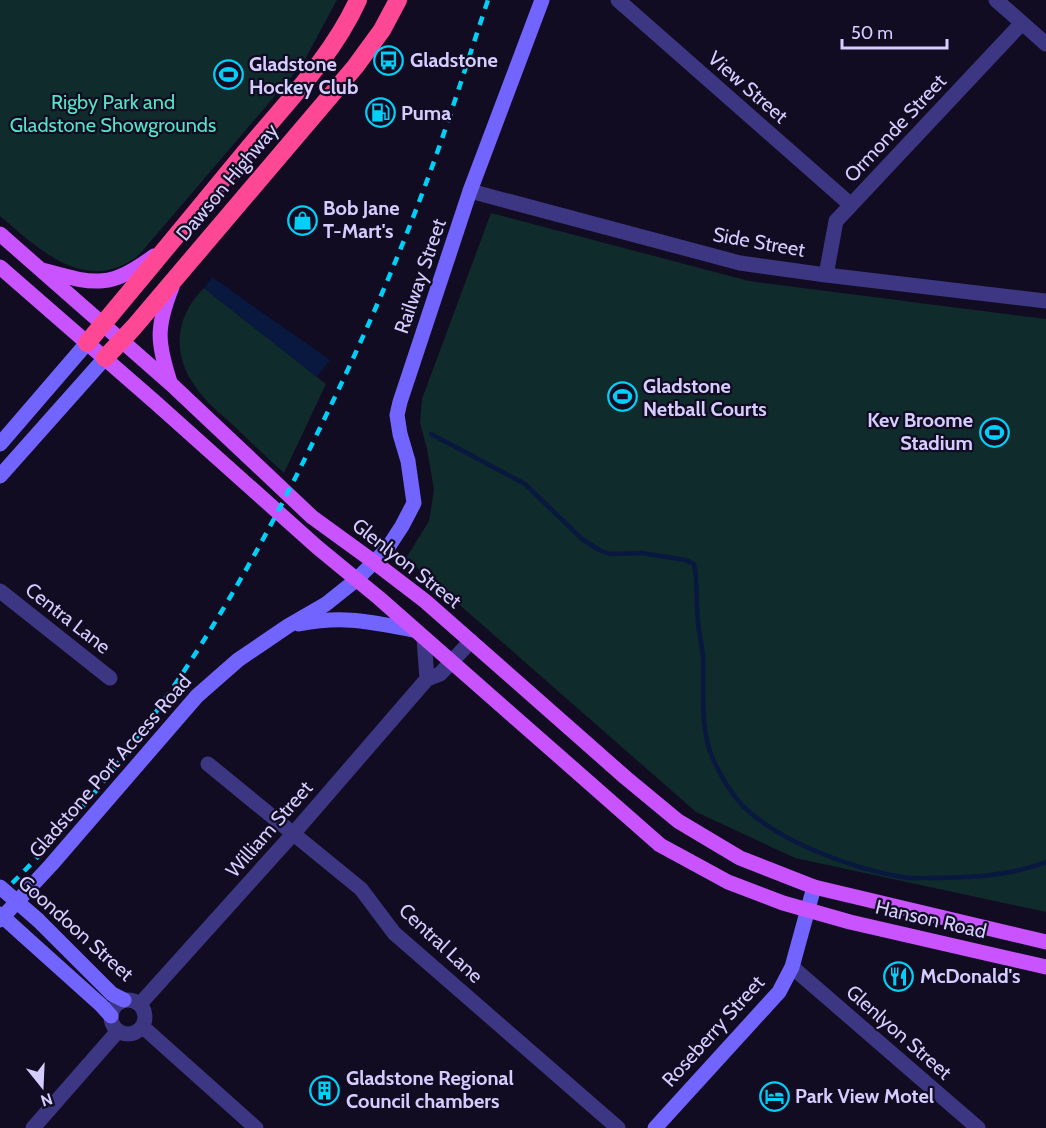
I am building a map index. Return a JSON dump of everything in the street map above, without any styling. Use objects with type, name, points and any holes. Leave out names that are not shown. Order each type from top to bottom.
[{"type":"highway","name":"Dawson Highway","points":[[87,343],[325,57],[351,16],[358,0]]},
{"type":"highway","name":"Dawson Highway","points":[[105,358],[355,67],[382,30],[398,0]]},
{"type":"main road","name":"Glenlyon Street","points":[[0,234],[171,384],[312,517],[417,594],[678,821],[740,858],[814,887]]},
{"type":"main road","points":[[39,269],[82,280],[117,279],[131,273],[173,242]]},
{"type":"main road","points":[[0,267],[317,548],[660,845],[746,890],[807,910]]},
{"type":"main road","points":[[171,384],[162,358],[159,338],[161,317],[175,278]]},
{"type":"main road","name":"Hanson Road","points":[[814,887],[1046,942]]},
{"type":"main road","name":"Hanson Road","points":[[807,910],[1046,967]]},
{"type":"street","name":"Railway Street","points":[[374,562],[385,551],[402,526],[414,502],[408,461],[397,415],[400,402],[470,191],[542,0]]},
{"type":"street","name":"View Street","points":[[618,0],[851,205]]},
{"type":"street","points":[[996,0],[1046,44]]},
{"type":"street","name":"Ormonde Street","points":[[826,275],[836,221],[1022,23]]},
{"type":"street","name":"Side Street","points":[[470,191],[740,263],[1046,300]]},
{"type":"street","points":[[0,444],[87,343]]},
{"type":"street","points":[[0,476],[105,358]]},
{"type":"street","name":"Gladstone Port Access Road","points":[[0,920],[51,865],[197,696],[238,660],[288,626],[326,604],[374,562]]},
{"type":"street","name":"Centra Lane","points":[[0,591],[110,678]]},
{"type":"street","points":[[288,626],[334,619],[366,621],[419,635],[427,679]]},
{"type":"street","name":"William Street","points":[[140,1004],[293,834],[427,679],[440,674],[471,641]]},
{"type":"street","name":"Central Lane","points":[[208,764],[361,889],[394,933],[618,1128]]},
{"type":"street","name":"Goondoon Street","points":[[0,887],[39,920],[112,994],[124,1000]]},
{"type":"street","name":"Roseberry Street","points":[[654,1128],[779,992],[792,967],[814,887]]},
{"type":"street","name":"Goondoon Street","points":[[0,914],[111,1016]]},
{"type":"street","name":"Glenlyon Street","points":[[792,967],[978,1128]]},
{"type":"street","points":[[124,1000],[140,1004],[145,1013],[143,1027],[134,1034],[129,1035],[118,1031],[113,1024],[111,1016],[115,1006],[124,1000]]},
{"type":"street","points":[[143,1027],[256,1128]]},
{"type":"street","points":[[33,1128],[118,1031]]},
{"type":"green space","name":"Rigby Park and Gladstone Showgrounds","points":[[0,0],[337,0],[303,63],[144,250],[135,258],[116,268],[97,271],[79,269],[46,253],[0,216]]},
{"type":"green space","points":[[491,213],[749,281],[1046,319],[1046,912],[795,858],[696,812],[406,558],[429,521],[434,490],[420,423],[422,399]]},
{"type":"green space","points":[[204,288],[326,384],[284,473],[207,401],[186,371],[180,346],[180,333],[188,309]]},
{"type":"water","points":[[212,277],[330,360],[317,377],[204,288]]},
{"type":"waterway","points":[[431,434],[525,484],[582,539],[599,550],[610,554],[642,553],[685,560],[694,564],[698,623],[703,654],[705,731],[711,754],[720,774],[742,805],[757,818],[817,852],[861,867],[905,878],[989,875],[1046,862]]},
{"type":"railway","points":[[0,895],[49,845],[138,737],[178,680],[251,562],[330,407],[387,282],[450,117],[488,0]]},
{"type":"place","name":"Gladstone","points":[[389,60]]},
{"type":"place","name":"Gladstone Hockey Club","points":[[228,75]]},
{"type":"place","name":"Puma","points":[[380,113]]},
{"type":"place","name":"Bob Jane T-Mart's","points":[[302,220]]},
{"type":"place","name":"Gladstone Netball Courts","points":[[622,397]]},
{"type":"place","name":"Kev Broome Stadium","points":[[994,432]]},
{"type":"place","name":"McDonald's","points":[[899,976]]},
{"type":"place","name":"Gladstone Regional Council chambers","points":[[325,1090]]},
{"type":"place","name":"Park View Motel","points":[[774,1096]]}]
